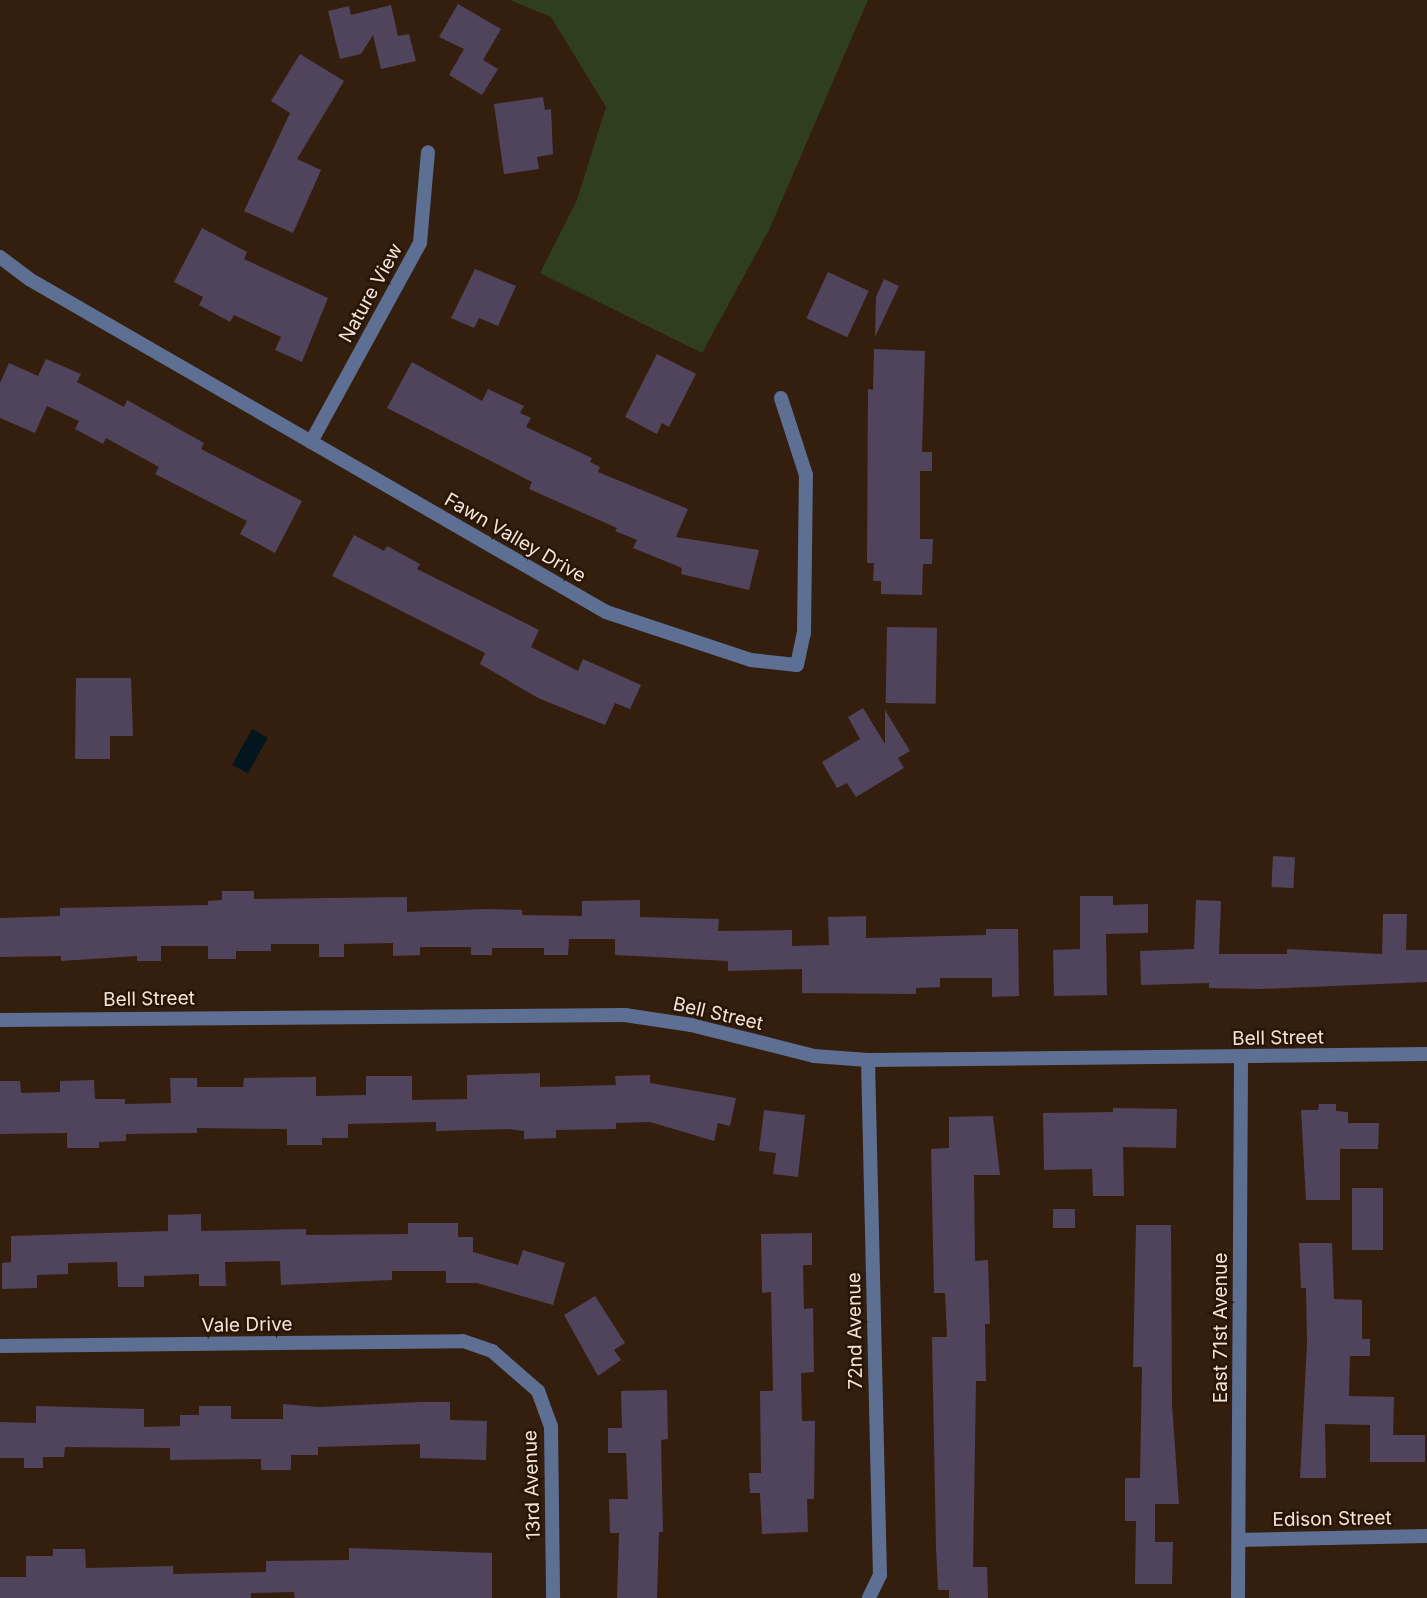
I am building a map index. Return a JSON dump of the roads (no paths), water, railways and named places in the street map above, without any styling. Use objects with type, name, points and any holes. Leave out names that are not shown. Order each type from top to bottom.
[{"type":"street","name":"Nature View","points":[[311,442],[420,243],[428,152]]},
{"type":"street","name":"Fawn Valley Drive","points":[[0,257],[29,279],[606,612],[751,660],[797,665],[804,633],[806,475],[781,398]]},
{"type":"street","name":"Bell Street","points":[[0,1020],[625,1015],[691,1025],[814,1056],[868,1060],[1427,1054]]},
{"type":"street","name":"East 71st Avenue","points":[[1238,1598],[1241,1058]]},
{"type":"street","name":"72nd Avenue","points":[[868,1060],[880,1575],[869,1598]]},
{"type":"street","name":"Vale Drive","points":[[0,1346],[463,1341],[492,1352]]},
{"type":"street","name":"13rd Avenue","points":[[492,1352],[538,1391],[551,1426],[553,1598]]},
{"type":"street","name":"Edison Street","points":[[1239,1540],[1427,1536]]},
{"type":"water","points":[[252,729],[268,738],[248,774],[232,765]]}]
